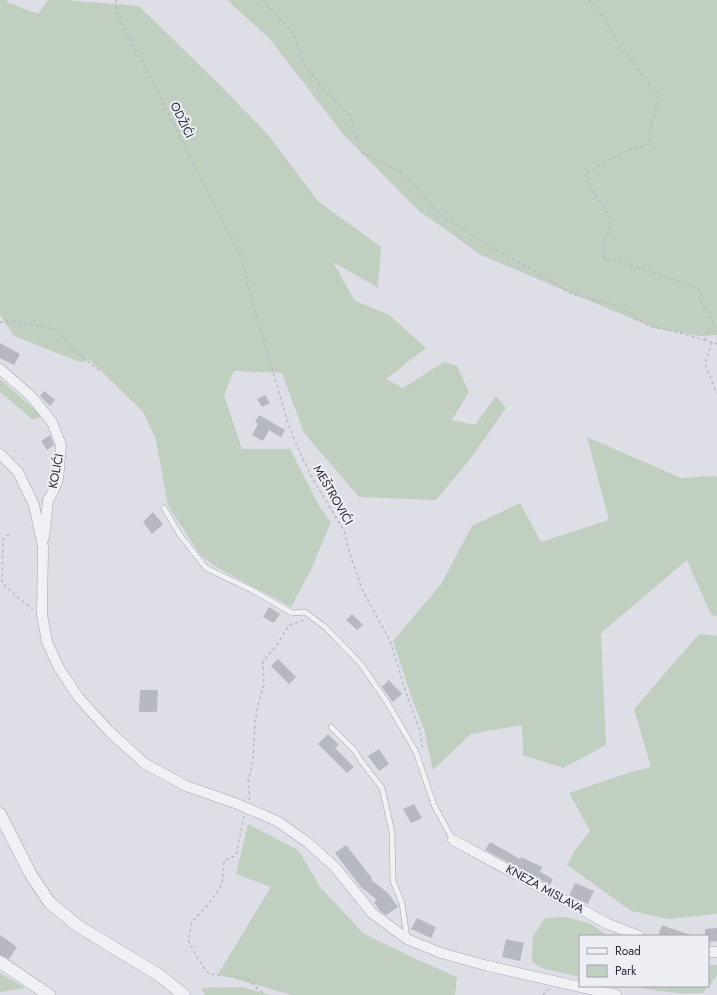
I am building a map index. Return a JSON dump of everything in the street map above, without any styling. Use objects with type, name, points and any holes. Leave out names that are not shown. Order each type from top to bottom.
[{"type":"street","name":"KOLIĆI","points":[[0,369],[31,396],[52,422],[61,445],[58,478],[54,490],[48,500],[43,547]]},
{"type":"street","points":[[0,454],[18,472],[34,506],[43,547],[42,615],[47,642],[59,668],[79,698],[109,731],[144,763],[186,786],[235,803],[276,821],[307,842],[334,867],[372,913],[407,939],[441,953],[488,966],[579,987]]},
{"type":"street","points":[[0,814],[31,875],[50,903],[78,926],[163,978],[184,995]]},
{"type":"street","name":"KNEZA MISLAVA","points":[[453,840],[608,924],[636,935]]},
{"type":"street","points":[[0,962],[49,995]]},
{"type":"street","points":[[581,987],[616,995]]},
{"type":"lane","points":[[164,508],[180,535],[206,568],[252,590],[292,613],[304,612],[325,627],[360,663],[387,702],[416,752],[434,805],[453,840]]},
{"type":"lane","points":[[331,727],[356,751],[361,761],[382,788],[392,832],[393,881],[402,903],[407,939]]},
{"type":"path","name":"ODŽIĆI","points":[[116,0],[117,14],[155,86],[189,156],[226,225]]},
{"type":"path","points":[[263,0],[294,34],[303,63],[327,92],[350,116],[361,152],[401,172],[439,214],[498,251],[530,268],[572,294],[618,306],[649,326],[681,333],[717,344]]},
{"type":"path","points":[[589,0],[604,18],[617,42],[659,96],[652,122],[649,144],[621,153],[586,174],[588,186],[604,206],[611,226],[605,240],[604,259],[617,261],[699,289],[700,300],[713,322],[705,340]]},
{"type":"path","name":"MEŠTROVIĆI","points":[[226,225],[241,256],[254,308],[289,426],[315,483],[344,531],[362,589],[391,643],[404,687],[420,731],[424,752]]},
{"type":"path","points":[[0,322],[13,321],[56,329],[76,352],[100,371]]},
{"type":"path","points":[[712,342],[705,364],[717,394]]},
{"type":"path","points":[[9,534],[3,540],[2,584],[42,615]]},
{"type":"path","points":[[249,801],[250,796],[248,782],[253,761],[255,721],[264,684],[263,661],[289,626],[312,617]]},
{"type":"path","points":[[244,814],[236,855],[224,861],[222,885],[207,906],[192,922],[188,940],[198,960],[209,974],[246,978],[265,995]]},
{"type":"green space","points":[[0,0],[7,0],[7,2],[38,14],[48,0],[139,6],[223,88],[269,136],[318,201],[381,247],[378,288],[333,262],[355,301],[388,314],[426,348],[386,379],[403,388],[444,362],[457,366],[469,392],[452,420],[475,425],[496,396],[506,408],[471,458],[436,500],[359,497],[304,433],[282,373],[234,371],[224,395],[242,449],[290,449],[318,504],[331,522],[311,570],[291,607],[218,568],[201,556],[168,506],[156,440],[143,412],[90,360],[80,362],[14,336],[0,315]]},
{"type":"green space","points":[[227,0],[717,0],[717,335],[700,336],[654,328],[481,255],[418,210],[343,134],[269,38]]},
{"type":"green space","points":[[0,379],[42,416],[33,420],[0,392]]},
{"type":"green space","points":[[587,437],[681,478],[715,476],[717,478],[717,616],[711,615],[687,560],[601,633],[606,745],[563,768],[523,755],[522,725],[471,734],[433,770],[424,729],[412,699],[393,641],[441,584],[472,526],[520,503],[541,542],[609,520]]},
{"type":"green space","points":[[699,634],[717,636],[717,914],[668,919],[631,911],[567,865],[575,850],[590,831],[569,793],[628,773],[651,767],[634,709]]},
{"type":"green space","points":[[248,824],[298,850],[321,888],[364,934],[457,977],[455,995],[292,995],[218,974],[271,887],[236,874]]},
{"type":"green space","points":[[566,917],[591,924],[607,935],[579,935],[579,977],[542,968],[532,962],[533,936],[545,918]]},
{"type":"green space","points":[[709,965],[717,965],[717,975],[709,985]]},
{"type":"green space","points":[[0,973],[25,988],[0,992]]},
{"type":"green space","points":[[242,987],[270,995],[205,995],[201,988]]},
{"type":"green space","points":[[638,987],[708,987],[703,993],[651,990]]},
{"type":"building","points":[[0,343],[20,354],[14,365],[0,358]]},
{"type":"building","points":[[44,391],[55,400],[50,406],[40,396]]},
{"type":"building","points":[[265,395],[270,403],[262,407],[257,399]]},
{"type":"building","points":[[259,415],[285,430],[281,437],[269,430],[263,441],[252,435],[258,424],[255,422]]},
{"type":"building","points":[[50,435],[54,445],[47,450],[41,441]]},
{"type":"building","points":[[153,512],[163,524],[152,534],[143,522]]},
{"type":"building","points":[[269,607],[280,614],[274,623],[263,617]]},
{"type":"building","points":[[352,614],[363,625],[357,630],[346,620]]},
{"type":"building","points":[[278,659],[296,677],[289,684],[271,666]]},
{"type":"building","points":[[389,680],[402,694],[393,702],[382,687]]},
{"type":"building","points":[[140,690],[158,690],[157,712],[139,712]]},
{"type":"building","points":[[328,734],[339,745],[335,748],[354,767],[347,773],[318,744]]},
{"type":"building","points":[[379,749],[389,764],[379,771],[368,756]]},
{"type":"building","points":[[414,804],[422,818],[411,823],[403,809]]},
{"type":"building","points":[[490,842],[520,859],[521,857],[542,867],[540,872],[553,879],[550,885],[485,850]]},
{"type":"building","points":[[346,845],[372,878],[371,880],[388,893],[398,907],[386,915],[380,911],[374,902],[377,900],[361,887],[335,853]]},
{"type":"building","points":[[575,883],[594,891],[588,904],[569,896]]},
{"type":"building","points":[[417,918],[436,927],[431,938],[411,929]]},
{"type":"building","points":[[662,925],[690,935],[658,935]]},
{"type":"building","points":[[717,928],[717,941],[709,942],[709,935],[705,935],[705,929]]},
{"type":"building","points":[[0,935],[17,947],[9,959],[0,955]]},
{"type":"building","points":[[506,939],[524,943],[520,961],[502,957]]}]
